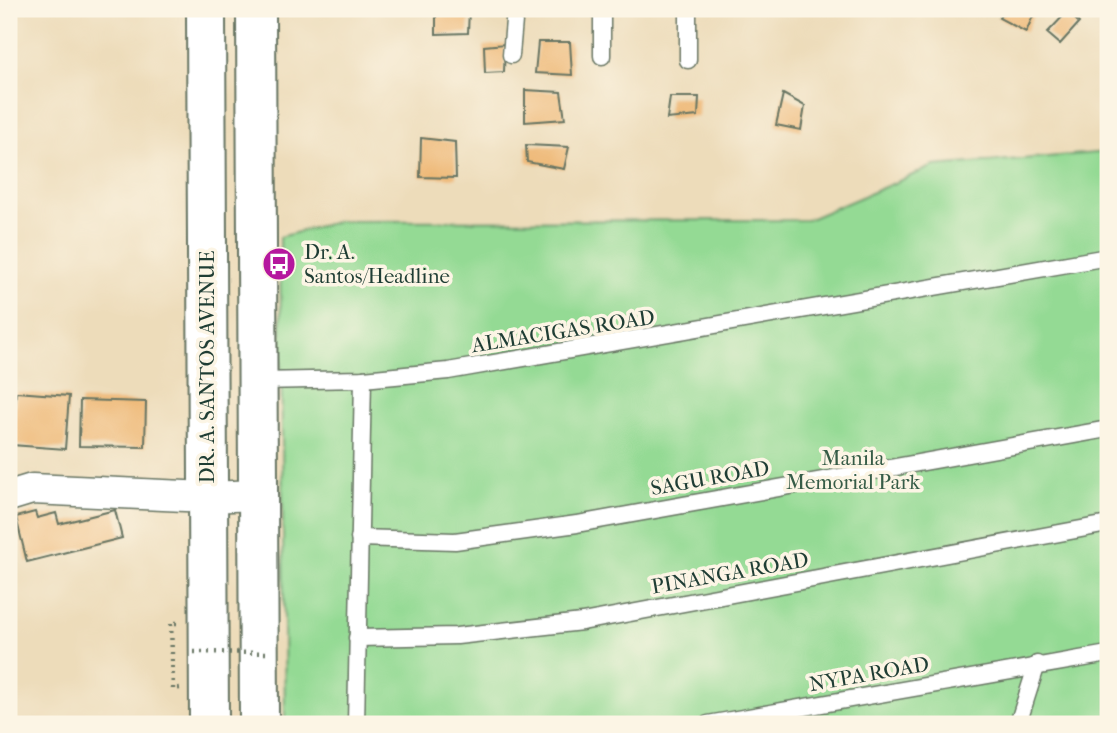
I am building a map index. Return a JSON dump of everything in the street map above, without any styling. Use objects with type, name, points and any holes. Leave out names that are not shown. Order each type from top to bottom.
[{"type":"main road","name":"DR. A. SANTOS AVENUE","points":[[206,9],[209,724]]},
{"type":"main road","points":[[256,9],[259,724]]},
{"type":"street","points":[[9,496],[32,489],[207,497],[258,495]]},
{"type":"lane","points":[[511,55],[514,9]]},
{"type":"lane","points":[[602,9],[602,56]]},
{"type":"lane","points":[[688,9],[688,60]]},
{"type":"lane","name":"ALMACIGAS ROAD","points":[[258,381],[363,379],[448,371],[560,354],[1108,257]]},
{"type":"lane","points":[[356,724],[363,379]]},
{"type":"lane","name":"SAGU ROAD","points":[[359,538],[456,541],[577,524],[1108,429]]},
{"type":"lane","name":"PINANGA ROAD","points":[[357,638],[457,636],[582,622],[1108,524]]},
{"type":"lane","points":[[1018,724],[1037,664],[1108,654]]},
{"type":"lane","name":"NYPA ROAD","points":[[708,724],[1037,664]]},
{"type":"path","points":[[171,623],[173,689]]},
{"type":"path","points":[[194,652],[271,653]]},
{"type":"green space","name":"Manila Memorial Park","points":[[1108,152],[1108,724],[285,724],[280,237],[339,221],[807,220],[934,166]]},
{"type":"building","points":[[436,9],[469,9],[468,33],[436,34]]},
{"type":"building","points":[[1005,9],[1036,9],[1026,32],[999,18]]},
{"type":"building","points":[[1068,11],[1079,23],[1060,44],[1047,33]]},
{"type":"building","points":[[538,42],[570,42],[572,75],[535,73]]},
{"type":"building","points":[[505,44],[504,72],[485,73],[484,46]]},
{"type":"building","points":[[525,90],[561,92],[565,119],[525,122]]},
{"type":"building","points":[[783,94],[805,106],[801,130],[776,125]]},
{"type":"building","points":[[670,97],[699,97],[698,116],[667,119]]},
{"type":"building","points":[[421,138],[455,142],[456,178],[420,177]]},
{"type":"building","points":[[526,145],[569,147],[564,169],[527,162]]},
{"type":"building","points":[[16,392],[69,396],[65,449],[12,445]]},
{"type":"building","points":[[80,400],[146,402],[145,447],[79,446]]},
{"type":"building","points":[[115,510],[122,538],[27,562],[16,517],[35,512],[37,518],[56,513],[59,524]]},
{"type":"place","name":"Dr. A. Santos/Headline","points":[[279,264]]}]
